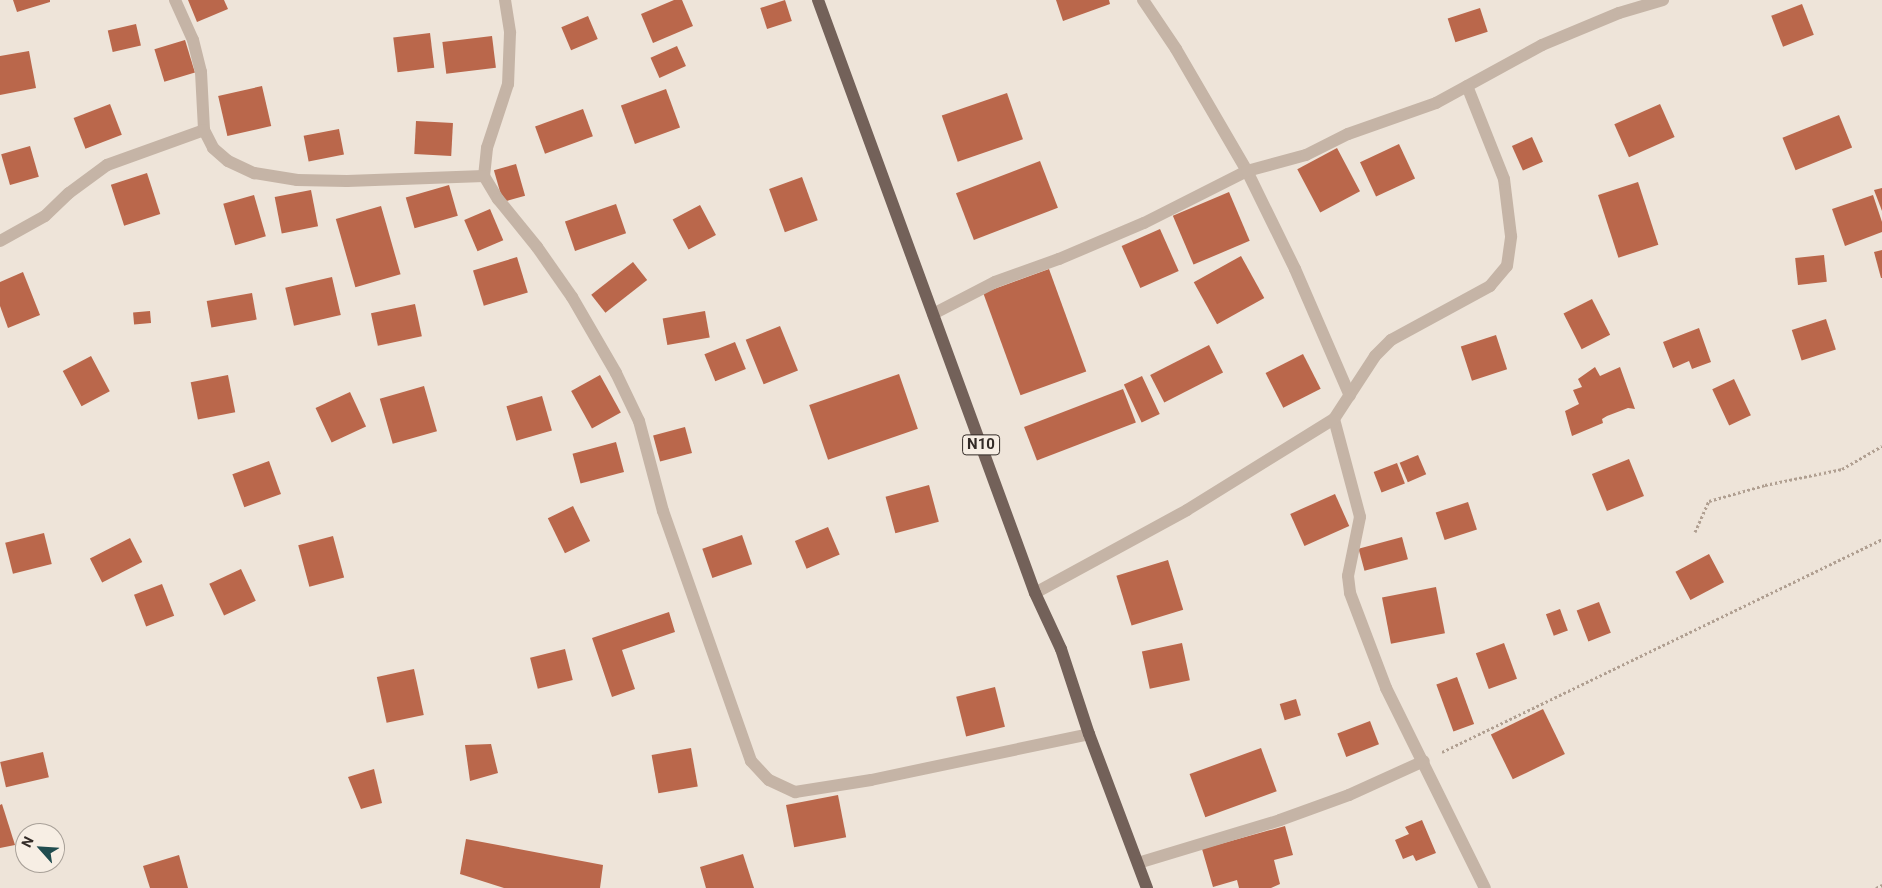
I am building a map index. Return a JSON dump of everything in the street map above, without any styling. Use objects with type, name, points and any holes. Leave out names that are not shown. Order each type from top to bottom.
[{"type":"main road","name":"N10","points":[[818,0],[1035,593],[1061,650],[1089,734],[1147,888]]},
{"type":"street","points":[[175,0],[193,40],[201,72],[204,130],[213,148],[228,161],[254,173],[296,180],[347,181],[484,176]]},
{"type":"street","points":[[505,0],[510,33],[508,84],[487,148],[484,176],[572,297],[616,373],[639,421],[663,510],[731,711],[751,761],[769,780],[795,792],[872,780],[1089,734]]},
{"type":"street","points":[[1143,0],[1176,49],[1246,171],[1295,269],[1350,396]]},
{"type":"street","points":[[933,314],[995,282],[1060,259],[1144,223],[1246,171],[1306,155],[1348,134],[1436,103],[1542,45],[1619,13],[1663,0]]},
{"type":"street","points":[[1035,593],[1187,510],[1334,419],[1375,356],[1391,340],[1490,286],[1507,266],[1511,236],[1504,179],[1468,86]]},
{"type":"street","points":[[0,241],[45,216],[69,193],[108,165],[204,130]]},
{"type":"street","points":[[1334,419],[1360,517],[1348,576],[1350,593],[1386,688],[1424,761],[1485,888]]},
{"type":"street","points":[[1138,863],[1280,820],[1349,794],[1424,761]]},
{"type":"path","points":[[1694,532],[1709,502],[1765,485],[1842,470],[1882,446]]},
{"type":"path","points":[[1424,761],[1882,539]]},
{"type":"path","points":[[1876,888],[1882,885]]},
{"type":"building","points":[[13,0],[50,0],[50,2],[17,12]]},
{"type":"building","points":[[188,0],[224,0],[228,9],[197,22]]},
{"type":"building","points":[[674,0],[682,0],[693,26],[653,43],[641,14]]},
{"type":"building","points":[[785,0],[792,21],[767,29],[760,8]]},
{"type":"building","points":[[1056,0],[1109,0],[1110,4],[1063,21]]},
{"type":"building","points":[[1802,4],[1814,35],[1783,47],[1771,16]]},
{"type":"building","points":[[1480,8],[1488,32],[1455,42],[1448,19]]},
{"type":"building","points":[[588,16],[598,39],[571,50],[561,27]]},
{"type":"building","points":[[136,24],[141,45],[113,52],[108,31]]},
{"type":"building","points":[[430,33],[434,68],[398,72],[393,38]]},
{"type":"building","points":[[492,36],[496,68],[446,74],[442,42]]},
{"type":"building","points":[[185,40],[195,73],[164,82],[154,49]]},
{"type":"building","points":[[677,46],[686,66],[659,78],[651,58]]},
{"type":"building","points":[[29,51],[36,88],[0,95],[0,56]]},
{"type":"building","points":[[262,86],[271,126],[227,136],[218,96]]},
{"type":"building","points":[[666,89],[680,128],[635,144],[621,105]]},
{"type":"building","points":[[1007,93],[1023,139],[958,162],[942,115]]},
{"type":"building","points":[[110,104],[122,135],[85,149],[74,118]]},
{"type":"building","points":[[1660,104],[1675,137],[1629,157],[1614,124]]},
{"type":"building","points":[[583,109],[593,136],[545,154],[535,126]]},
{"type":"building","points":[[1839,115],[1852,147],[1796,170],[1782,138]]},
{"type":"building","points":[[416,121],[453,123],[451,156],[414,154]]},
{"type":"building","points":[[339,129],[344,155],[309,161],[304,136]]},
{"type":"building","points":[[1532,137],[1543,162],[1523,171],[1512,146]]},
{"type":"building","points":[[1399,144],[1415,178],[1376,197],[1360,162]]},
{"type":"building","points":[[30,146],[39,177],[10,185],[1,154]]},
{"type":"building","points":[[1337,148],[1360,191],[1320,212],[1297,169]]},
{"type":"building","points":[[1040,161],[1058,208],[974,240],[956,193]]},
{"type":"building","points":[[516,164],[525,196],[503,202],[494,170]]},
{"type":"building","points":[[147,173],[160,214],[124,226],[111,185]]},
{"type":"building","points":[[802,177],[818,220],[785,232],[769,189]]},
{"type":"building","points":[[1638,182],[1658,245],[1618,258],[1598,195]]},
{"type":"building","points":[[449,185],[458,216],[415,228],[406,197]]},
{"type":"building","points":[[1882,188],[1882,211],[1874,190]]},
{"type":"building","points":[[311,190],[318,226],[282,233],[275,197]]},
{"type":"building","points":[[1229,192],[1250,241],[1194,265],[1173,216]]},
{"type":"building","points":[[254,195],[266,236],[235,245],[223,204]]},
{"type":"building","points":[[1873,195],[1882,222],[1882,232],[1845,246],[1832,209]]},
{"type":"building","points":[[616,204],[626,233],[575,251],[565,222]]},
{"type":"building","points":[[700,205],[716,235],[689,250],[673,220]]},
{"type":"building","points":[[381,206],[401,274],[355,287],[336,219]]},
{"type":"building","points":[[490,209],[503,240],[478,251],[464,220]]},
{"type":"building","points":[[1160,229],[1179,271],[1140,288],[1122,246]]},
{"type":"building","points":[[1882,250],[1882,278],[1881,278],[1874,252]]},
{"type":"building","points":[[1824,255],[1827,282],[1798,285],[1795,258]]},
{"type":"building","points":[[1241,256],[1264,298],[1217,324],[1194,282]]},
{"type":"building","points":[[517,257],[528,292],[484,306],[473,270]]},
{"type":"building","points":[[633,262],[647,280],[605,313],[591,295]]},
{"type":"building","points":[[1049,269],[1086,371],[1021,395],[983,293]]},
{"type":"building","points":[[23,272],[40,315],[8,328],[0,306],[0,282]]},
{"type":"building","points":[[332,277],[341,315],[294,326],[285,288]]},
{"type":"building","points":[[252,293],[257,320],[211,328],[207,301]]},
{"type":"building","points":[[1592,299],[1610,335],[1582,349],[1563,314]]},
{"type":"building","points":[[415,304],[422,336],[378,346],[371,313]]},
{"type":"building","points":[[150,311],[151,323],[134,324],[133,312]]},
{"type":"building","points":[[705,311],[710,338],[667,345],[663,318]]},
{"type":"building","points":[[1826,319],[1836,349],[1802,361],[1792,330]]},
{"type":"building","points":[[780,326],[798,371],[764,384],[746,340]]},
{"type":"building","points":[[1699,328],[1711,362],[1692,369],[1689,361],[1673,368],[1663,342]]},
{"type":"building","points":[[1496,335],[1507,369],[1472,381],[1461,346]]},
{"type":"building","points":[[735,342],[746,369],[715,381],[704,354]]},
{"type":"building","points":[[1209,345],[1223,373],[1164,403],[1150,375]]},
{"type":"building","points":[[1303,354],[1321,389],[1283,408],[1266,373]]},
{"type":"building","points":[[91,356],[110,391],[82,406],[63,371]]},
{"type":"building","points":[[1595,367],[1600,376],[1620,367],[1635,409],[1628,408],[1607,416],[1602,419],[1603,423],[1572,436],[1565,411],[1579,404],[1573,390],[1582,387],[1578,379]]},
{"type":"building","points":[[899,374],[918,429],[828,460],[809,405]]},
{"type":"building","points":[[228,375],[235,412],[198,420],[191,382]]},
{"type":"building","points":[[600,375],[621,413],[592,429],[571,391]]},
{"type":"building","points":[[1142,376],[1160,414],[1142,423],[1124,384]]},
{"type":"building","points":[[1734,379],[1751,415],[1729,425],[1712,389]]},
{"type":"building","points":[[424,386],[437,431],[393,444],[380,399]]},
{"type":"building","points":[[1123,389],[1136,423],[1037,461],[1024,427]]},
{"type":"building","points":[[350,392],[366,426],[332,442],[316,408]]},
{"type":"building","points":[[542,396],[552,431],[516,441],[506,406]]},
{"type":"building","points":[[685,427],[692,453],[660,462],[653,436]]},
{"type":"building","points":[[616,442],[624,472],[581,484],[573,454]]},
{"type":"building","points":[[1418,455],[1426,474],[1408,482],[1400,463]]},
{"type":"building","points":[[1629,459],[1644,496],[1607,511],[1592,474]]},
{"type":"building","points":[[269,461],[281,494],[244,507],[232,474]]},
{"type":"building","points":[[1397,463],[1405,484],[1382,492],[1374,472]]},
{"type":"building","points":[[929,485],[939,522],[895,533],[886,497]]},
{"type":"building","points":[[1335,494],[1349,526],[1304,546],[1290,514]]},
{"type":"building","points":[[1468,502],[1477,530],[1445,540],[1436,513]]},
{"type":"building","points":[[573,506],[590,541],[565,553],[548,518]]},
{"type":"building","points":[[828,527],[840,555],[807,569],[795,541]]},
{"type":"building","points":[[44,533],[52,564],[13,574],[5,543]]},
{"type":"building","points":[[742,535],[752,564],[712,578],[702,549]]},
{"type":"building","points":[[333,536],[344,578],[309,587],[298,545]]},
{"type":"building","points":[[1402,537],[1408,559],[1364,571],[1359,549]]},
{"type":"building","points":[[130,538],[142,562],[102,582],[90,558]]},
{"type":"building","points":[[1709,554],[1724,582],[1690,600],[1675,572]]},
{"type":"building","points":[[1168,560],[1183,610],[1132,626],[1116,576]]},
{"type":"building","points":[[241,569],[256,601],[224,616],[209,584]]},
{"type":"building","points":[[162,584],[174,616],[146,626],[134,595]]},
{"type":"building","points":[[1436,587],[1445,633],[1391,644],[1382,597]]},
{"type":"building","points":[[1599,602],[1611,633],[1588,641],[1577,611]]},
{"type":"building","points":[[1560,609],[1568,631],[1554,636],[1546,614]]},
{"type":"building","points":[[669,612],[675,632],[622,650],[635,689],[612,697],[592,638]]},
{"type":"building","points":[[1182,643],[1190,680],[1150,689],[1142,652]]},
{"type":"building","points":[[1504,643],[1517,679],[1489,689],[1476,653]]},
{"type":"building","points":[[565,649],[573,680],[538,689],[530,658]]},
{"type":"building","points":[[414,669],[424,715],[387,723],[377,677]]},
{"type":"building","points":[[1457,677],[1474,724],[1453,732],[1436,685]]},
{"type":"building","points":[[995,687],[1005,727],[966,736],[956,697]]},
{"type":"building","points":[[1296,699],[1301,715],[1285,720],[1280,704]]},
{"type":"building","points":[[1543,709],[1565,754],[1513,779],[1491,734]]},
{"type":"building","points":[[1370,721],[1379,744],[1346,757],[1337,734]]},
{"type":"building","points":[[491,744],[498,773],[470,781],[465,745]]},
{"type":"building","points":[[691,748],[698,786],[658,793],[652,755]]},
{"type":"building","points":[[1261,748],[1277,791],[1205,817],[1190,774]]},
{"type":"building","points":[[43,752],[49,777],[6,787],[0,762]]},
{"type":"building","points":[[374,769],[382,803],[361,809],[348,777]]},
{"type":"building","points":[[838,795],[846,837],[794,847],[786,805]]},
{"type":"building","points":[[2,804],[15,845],[0,848],[0,805]]},
{"type":"building","points":[[1422,820],[1436,853],[1416,861],[1413,855],[1403,859],[1395,840],[1409,834],[1405,827]]},
{"type":"building","points":[[1285,826],[1293,855],[1274,860],[1280,884],[1271,888],[1239,888],[1237,880],[1213,887],[1202,849]]},
{"type":"building","points":[[466,839],[603,865],[600,888],[504,888],[460,874]]},
{"type":"building","points":[[743,854],[754,888],[706,888],[700,867]]},
{"type":"building","points":[[179,855],[188,888],[150,888],[143,866]]}]
